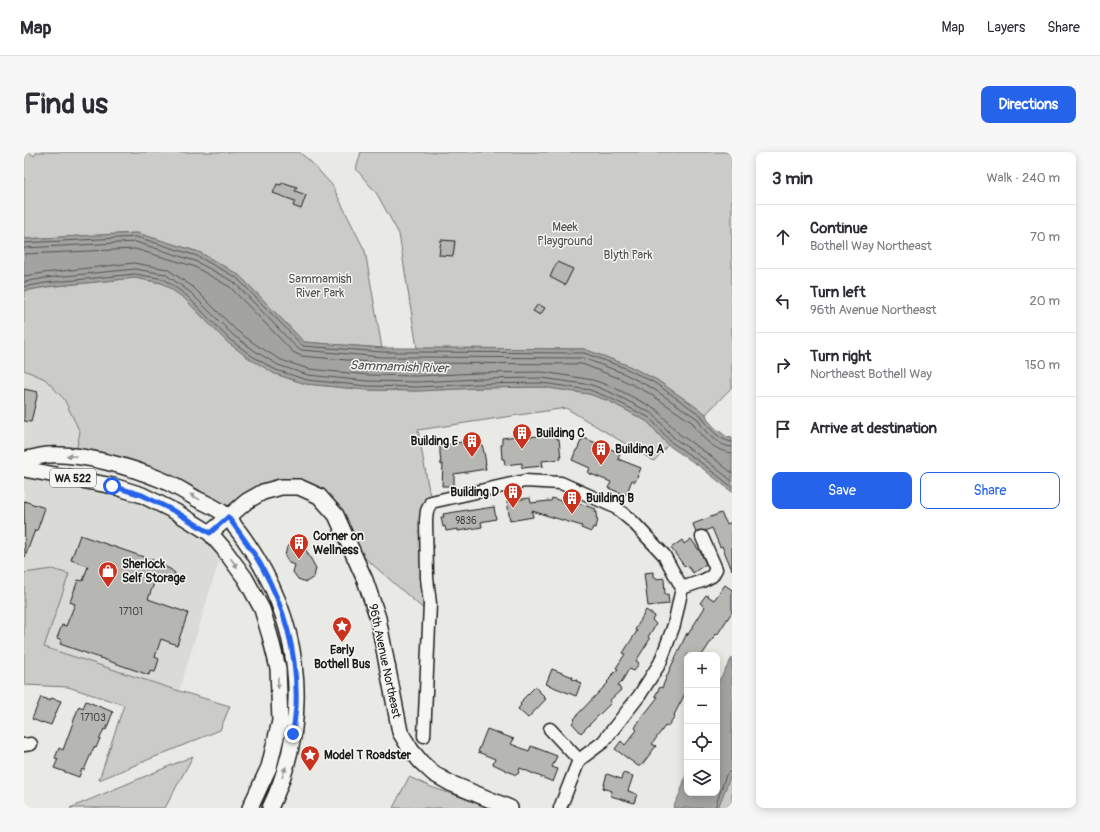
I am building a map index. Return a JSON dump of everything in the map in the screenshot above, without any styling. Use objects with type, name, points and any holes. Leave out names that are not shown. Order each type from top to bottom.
[{"type":"main road","name":"WA 522","points":[[24,459],[48,455],[75,456],[139,471],[181,489],[212,506],[228,517],[247,542],[263,568],[278,599],[287,627],[293,655],[296,684],[293,734],[288,760],[270,808]]},
{"type":"main road","name":"WA 522","points":[[24,469],[112,486],[142,495],[176,512],[210,533],[245,578],[262,609],[278,668],[280,721],[269,767],[250,808]]},
{"type":"main road","name":"96th Avenue Northeast","points":[[210,533],[246,501],[263,492],[281,487],[299,487],[319,496],[336,515],[368,589],[378,618],[400,732],[411,750],[434,774],[450,783],[510,808]]},
{"type":"street","points":[[424,736],[430,604],[427,578],[426,520],[427,511],[431,502],[525,481],[561,483],[615,507],[633,522],[664,555],[682,588],[674,625],[660,663],[639,696],[603,742],[580,760],[560,808]]},
{"type":"street","points":[[682,588],[712,576],[716,569],[702,537]]},
{"type":"street","points":[[550,729],[580,760]]},
{"type":"shaded area","points":[[24,370],[45,379],[64,399],[80,432],[75,456],[24,459]]},
{"type":"shaded area","points":[[24,469],[142,495],[223,548],[179,691],[44,647],[69,574],[52,569],[24,573]]},
{"type":"green space","name":"Sammamish River Park","points":[[24,152],[29,152],[34,156],[37,152],[299,152],[310,161],[332,185],[365,251],[382,348],[304,342],[239,275],[199,252],[137,233],[24,239]]},
{"type":"green space","name":"Blyth Park","points":[[361,152],[732,152],[732,387],[706,414],[657,380],[627,365],[584,349],[417,348],[399,234],[377,194],[356,169]]},
{"type":"green space","points":[[135,278],[162,283],[184,298],[227,342],[275,374],[306,384],[367,390],[417,391],[542,387],[589,394],[609,401],[648,422],[668,445],[654,461],[566,408],[418,430],[431,502],[427,612],[348,543],[319,496],[281,487],[228,517],[197,499],[75,456],[80,432],[64,399],[45,379],[24,370],[24,291],[46,287]]},
{"type":"green space","points":[[52,569],[69,574],[44,647],[230,706],[220,730],[99,780],[124,705],[68,687],[24,685],[24,573]]},
{"type":"green space","points":[[732,704],[732,808],[691,808],[712,796],[720,796],[720,775]]},
{"type":"green space","points":[[193,756],[165,808],[70,808]]},
{"type":"green space","points":[[409,777],[431,787],[493,808],[393,808]]},
{"type":"water","name":"Sammamish River","points":[[137,233],[199,252],[239,275],[304,342],[382,348],[584,349],[627,365],[657,380],[706,414],[708,420],[714,427],[727,437],[732,438],[732,492],[702,468],[668,445],[648,422],[609,401],[589,394],[542,387],[417,391],[367,390],[306,384],[275,374],[250,359],[227,342],[184,298],[162,283],[135,278],[46,287],[24,291],[24,239]]},
{"type":"water","points":[[732,658],[732,772],[718,808],[673,808],[684,781],[684,796],[720,796],[720,679]]},
{"type":"building","points":[[282,182],[297,187],[295,191],[306,195],[301,209],[293,206],[295,201],[273,193],[277,184],[281,185]]},
{"type":"building","points":[[441,240],[455,241],[453,256],[439,255]]},
{"type":"building","points":[[557,262],[573,269],[565,285],[550,277]]},
{"type":"building","points":[[538,304],[545,308],[540,315],[533,311]]},
{"type":"building","points":[[24,389],[38,392],[31,422],[24,421]]},
{"type":"building","name":"Building C","points":[[557,432],[561,459],[542,461],[543,466],[522,468],[522,463],[505,465],[504,459],[502,459],[502,438],[517,436],[518,438],[541,436],[541,434]]},
{"type":"building","name":"Building A","points":[[584,438],[620,453],[618,459],[641,468],[635,482],[632,480],[626,495],[608,488],[611,482],[588,473],[590,468],[572,460],[582,439],[583,440]]},
{"type":"building","name":"Building E","points":[[462,442],[462,445],[467,444],[467,447],[482,445],[486,469],[454,474],[454,486],[442,486],[443,464],[441,465],[440,446]]},
{"type":"building","name":"Building B","points":[[530,498],[531,503],[551,501],[552,498],[564,502],[565,499],[596,509],[596,518],[598,519],[596,528],[593,527],[591,532],[581,528],[582,526],[532,511],[533,517],[510,521],[507,501]]},
{"type":"building","points":[[24,501],[45,508],[37,531],[35,530],[25,557]]},
{"type":"building","points":[[494,507],[496,519],[481,522],[482,527],[458,531],[458,529],[446,531],[445,526],[443,527],[441,517],[444,517],[443,514]]},
{"type":"building","points":[[721,513],[727,524],[732,522],[732,570],[722,546],[720,547],[712,528],[705,531],[699,530],[696,533],[693,524]]},
{"type":"building","points":[[80,535],[161,563],[161,565],[175,573],[172,583],[156,578],[148,599],[188,613],[177,645],[161,639],[155,657],[159,659],[155,672],[150,671],[149,675],[60,644],[62,640],[57,638],[62,625],[66,626],[75,604],[70,602],[78,580],[83,581],[88,566],[71,560]]},
{"type":"building","points":[[691,539],[701,553],[706,564],[693,573],[687,565],[685,567],[671,548],[682,540],[684,544]]},
{"type":"building","name":"Corner on Wellness","points":[[294,543],[303,545],[316,568],[314,577],[306,582],[298,579],[293,572],[295,565],[289,563],[285,556],[287,547]]},
{"type":"building","points":[[653,572],[653,578],[664,578],[665,595],[668,594],[669,604],[648,606],[644,573]]},
{"type":"building","points":[[725,585],[732,590],[732,612],[704,652],[684,652],[684,696],[674,715],[675,716],[667,727],[665,726],[652,744],[656,746],[641,766],[638,766],[615,749],[621,741],[625,745],[637,730],[635,728],[639,721],[658,697],[655,696],[660,687],[662,688],[687,633],[687,636],[705,607],[700,603],[706,595],[714,600]]},
{"type":"building","points":[[646,610],[655,616],[652,620],[656,624],[648,637],[650,639],[636,661],[639,663],[634,671],[629,669],[618,685],[621,690],[610,700],[611,703],[581,733],[572,723],[575,720],[574,719],[608,683],[609,678],[618,669],[616,668],[625,654],[623,653],[637,631],[635,630]]},
{"type":"building","points":[[552,669],[573,677],[572,679],[581,683],[576,696],[546,684]]},
{"type":"building","points":[[535,687],[546,699],[528,718],[518,709],[523,701],[522,700]]},
{"type":"building","points":[[41,697],[50,701],[51,698],[61,701],[51,725],[32,719]]},
{"type":"building","points":[[86,701],[113,712],[106,730],[104,729],[96,748],[94,747],[84,770],[82,769],[79,777],[54,768],[58,759],[55,758],[59,748],[63,750],[79,706],[83,708]]},
{"type":"building","points":[[487,729],[514,739],[511,744],[529,751],[531,746],[557,756],[552,767],[558,769],[553,782],[520,768],[518,774],[516,775],[493,764],[495,759],[478,752]]},
{"type":"building","points":[[623,773],[633,776],[628,791],[637,794],[634,803],[611,796],[612,791],[603,788],[607,774],[621,779]]},
{"type":"place","name":"Building C","points":[[522,450]]},
{"type":"place","name":"Building E","points":[[472,458]]},
{"type":"place","name":"Building A","points":[[601,466]]},
{"type":"place","name":"Building D","points":[[513,509]]},
{"type":"place","name":"Building B","points":[[572,515]]},
{"type":"place","name":"Corner on Wellness","points":[[299,560]]},
{"type":"place","name":"Sherlock Self Storage","points":[[108,588]]},
{"type":"place","name":"Early Bothell Bus","points":[[342,643]]},
{"type":"place","name":"Model T Roadster","points":[[310,772]]},
{"type":"route","points":[[112,486],[142,495],[176,512],[210,533],[228,517],[247,542],[263,568],[278,599],[287,627],[293,655],[296,684],[296,708],[293,734]]},
{"type":"park label","name":"Meek Playground","points":[[565,234]]}]
